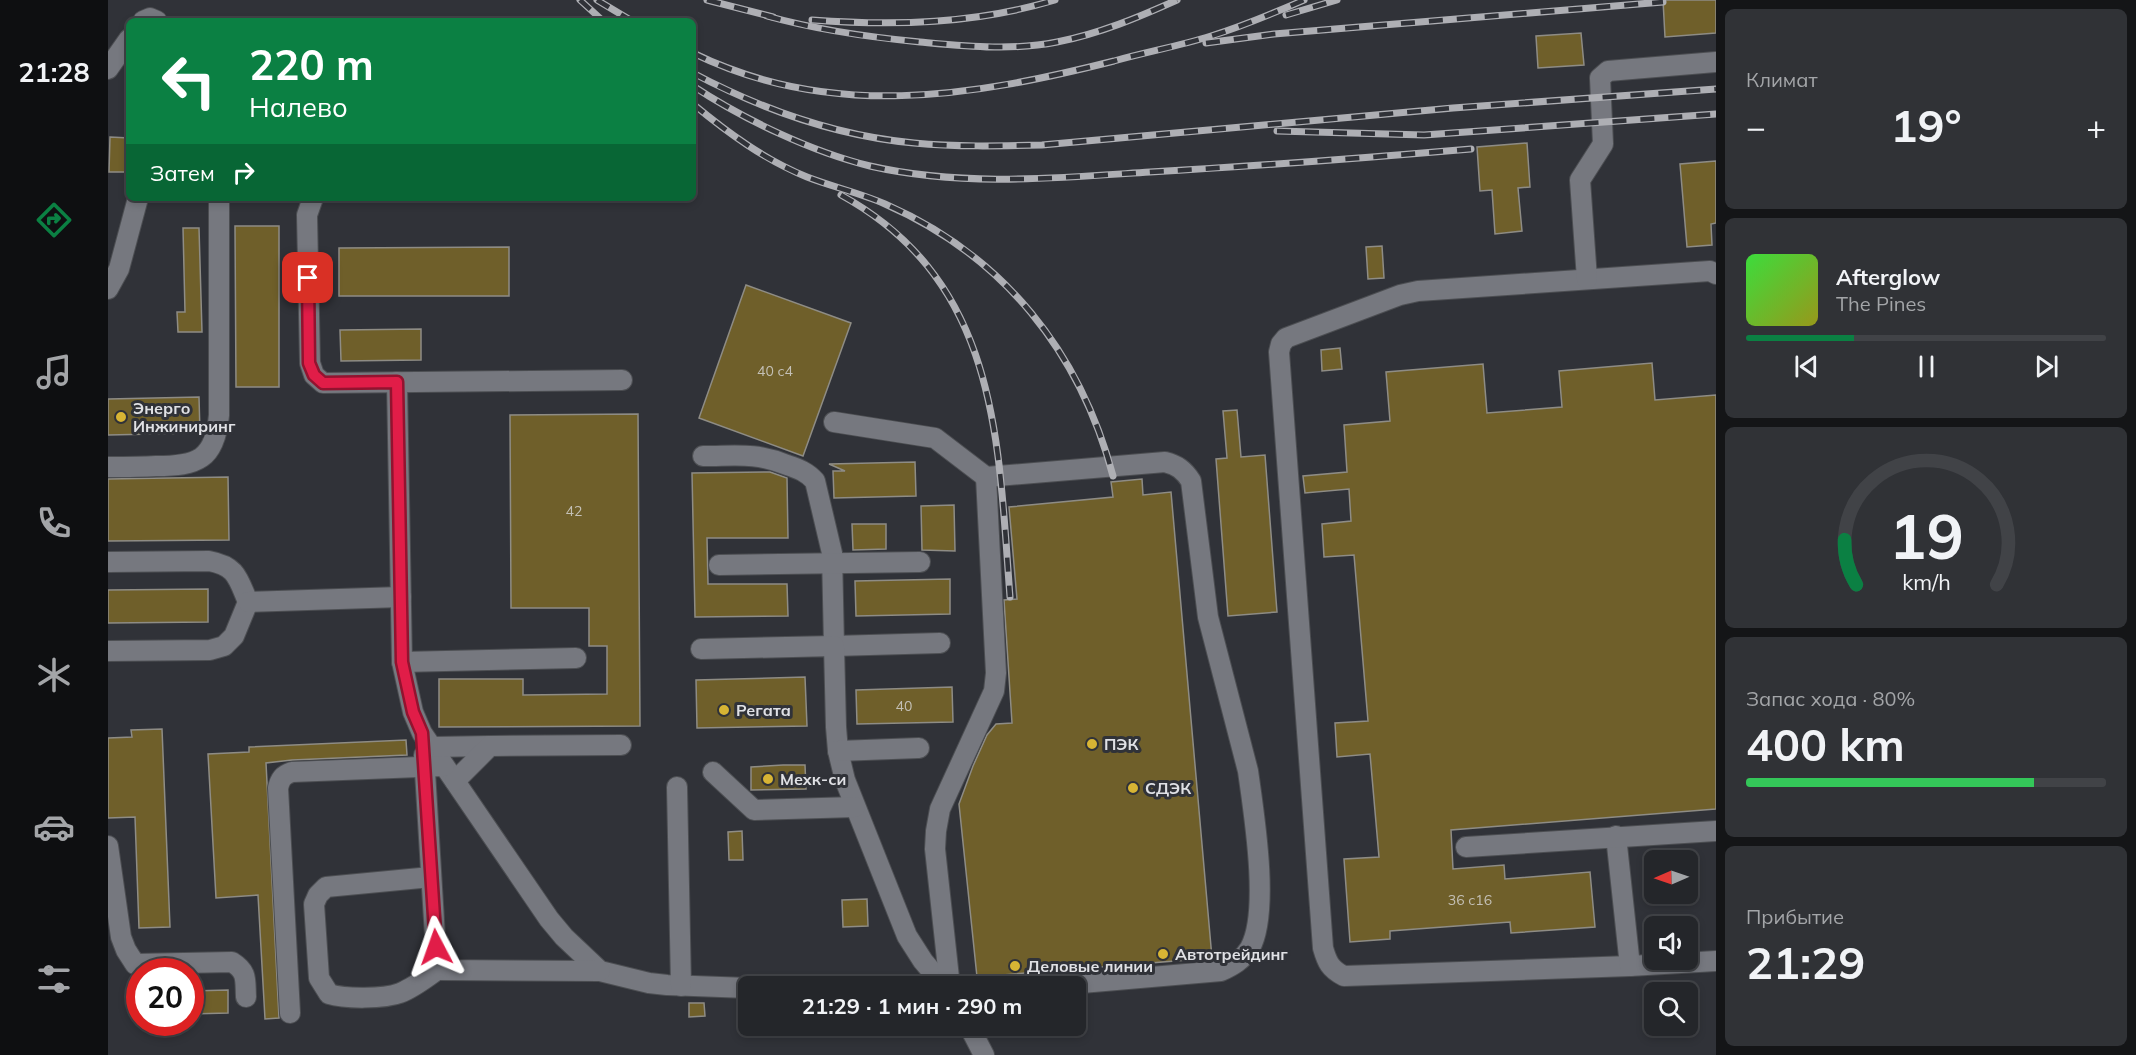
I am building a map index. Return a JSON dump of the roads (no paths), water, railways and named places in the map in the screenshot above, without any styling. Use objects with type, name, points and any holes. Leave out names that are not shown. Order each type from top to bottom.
[{"type":"lane","points":[[108,69],[126,43]]},
{"type":"lane","points":[[1587,279],[1580,180],[1603,144],[1600,78],[1608,71],[1716,62]]},
{"type":"lane","points":[[108,290],[119,269],[137,201]]},
{"type":"lane","points":[[108,467],[180,466],[202,457],[212,447],[215,440],[219,415],[219,201]]},
{"type":"lane","points":[[312,201],[307,215],[309,363],[314,375],[323,383],[622,380]]},
{"type":"lane","points":[[1716,274],[1710,271],[1418,291],[1400,295],[1286,338],[1279,352],[1323,948],[1327,964],[1344,976],[1716,961]]},
{"type":"lane","points":[[397,382],[402,662],[413,712],[427,740],[549,919],[564,937],[600,970]]},
{"type":"lane","points":[[834,422],[934,438],[986,477],[1165,462],[1176,465],[1186,472],[1191,481],[1208,617],[1248,771],[1260,889],[1255,937],[1249,950],[1235,965],[1221,971],[1086,983]]},
{"type":"lane","points":[[703,456],[755,455],[767,457],[808,473],[815,482],[832,563],[836,727],[838,751],[845,780],[907,936],[923,961],[937,976]]},
{"type":"lane","points":[[947,976],[935,849],[936,831],[940,810],[994,691],[996,673],[986,477]]},
{"type":"lane","points":[[108,562],[209,561],[223,564],[234,571],[248,602],[234,636],[224,646],[210,650],[108,651]]},
{"type":"lane","points":[[719,565],[920,562]]},
{"type":"lane","points":[[248,602],[401,597]]},
{"type":"lane","points":[[701,649],[940,643]]},
{"type":"lane","points":[[402,662],[576,658]]},
{"type":"lane","points":[[427,740],[490,746],[621,745]]},
{"type":"lane","points":[[427,740],[424,766],[437,970]]},
{"type":"lane","points":[[450,774],[490,746]]},
{"type":"lane","points":[[838,751],[919,748]]},
{"type":"lane","points":[[290,1013],[278,788],[280,779],[292,772],[424,766],[450,774]]},
{"type":"lane","points":[[713,772],[754,810],[855,807]]},
{"type":"lane","points":[[677,787],[681,986]]},
{"type":"lane","points":[[1466,847],[1716,831]]},
{"type":"lane","points":[[1616,836],[1630,966]]},
{"type":"lane","points":[[108,846],[121,937],[135,964],[232,962],[241,968],[244,974],[246,997]]},
{"type":"lane","points":[[431,877],[326,887],[318,895],[314,904],[319,978],[329,994],[338,997],[390,996],[403,992],[437,970],[600,970],[649,983],[738,988]]},
{"type":"lane","points":[[974,1036],[984,1055]]},
{"type":"railway","points":[[580,0],[600,18]]},
{"type":"railway","points":[[597,0],[627,18]]},
{"type":"railway","points":[[707,0],[773,17]]},
{"type":"railway","points":[[812,20],[874,23],[935,21],[995,14],[1055,0]]},
{"type":"railway","points":[[767,16],[824,29],[881,38],[1006,47],[1040,45],[1103,30],[1177,0]]},
{"type":"railway","points":[[696,54],[745,74],[797,88],[849,94],[902,96],[955,92],[1061,74],[1187,43],[1235,28],[1304,0]]},
{"type":"railway","points":[[1286,15],[1337,0]]},
{"type":"railway","points":[[1206,43],[1274,34],[1663,2]]},
{"type":"railway","points":[[696,74],[745,98],[828,127],[885,139],[962,146],[1042,145],[1453,108],[1716,89]]},
{"type":"railway","points":[[696,88],[778,133],[825,152],[870,166],[939,177],[975,179],[1080,177],[1471,149]]},
{"type":"railway","points":[[696,106],[733,135],[791,170],[885,204],[928,226],[966,251],[1001,280],[1031,313],[1058,349],[1080,388],[1099,431],[1113,476]]},
{"type":"railway","points":[[1277,131],[1424,135],[1716,114]]},
{"type":"railway","points":[[841,195],[893,231],[932,272],[961,319],[980,369],[993,423],[1001,480],[1010,597]]},
{"type":"place","name":"Энерго Инжиниринг","points":[[121,417]]},
{"type":"place","name":"Регата","points":[[724,710]]},
{"type":"place","name":"ПЭК","points":[[1092,744]]},
{"type":"place","name":"Мехк-си","points":[[768,779]]},
{"type":"place","name":"СДЭК","points":[[1133,788]]},
{"type":"place","name":"Автотрейдинг","points":[[1163,954]]},
{"type":"place","name":"Деловые линии","points":[[1015,966]]}]
